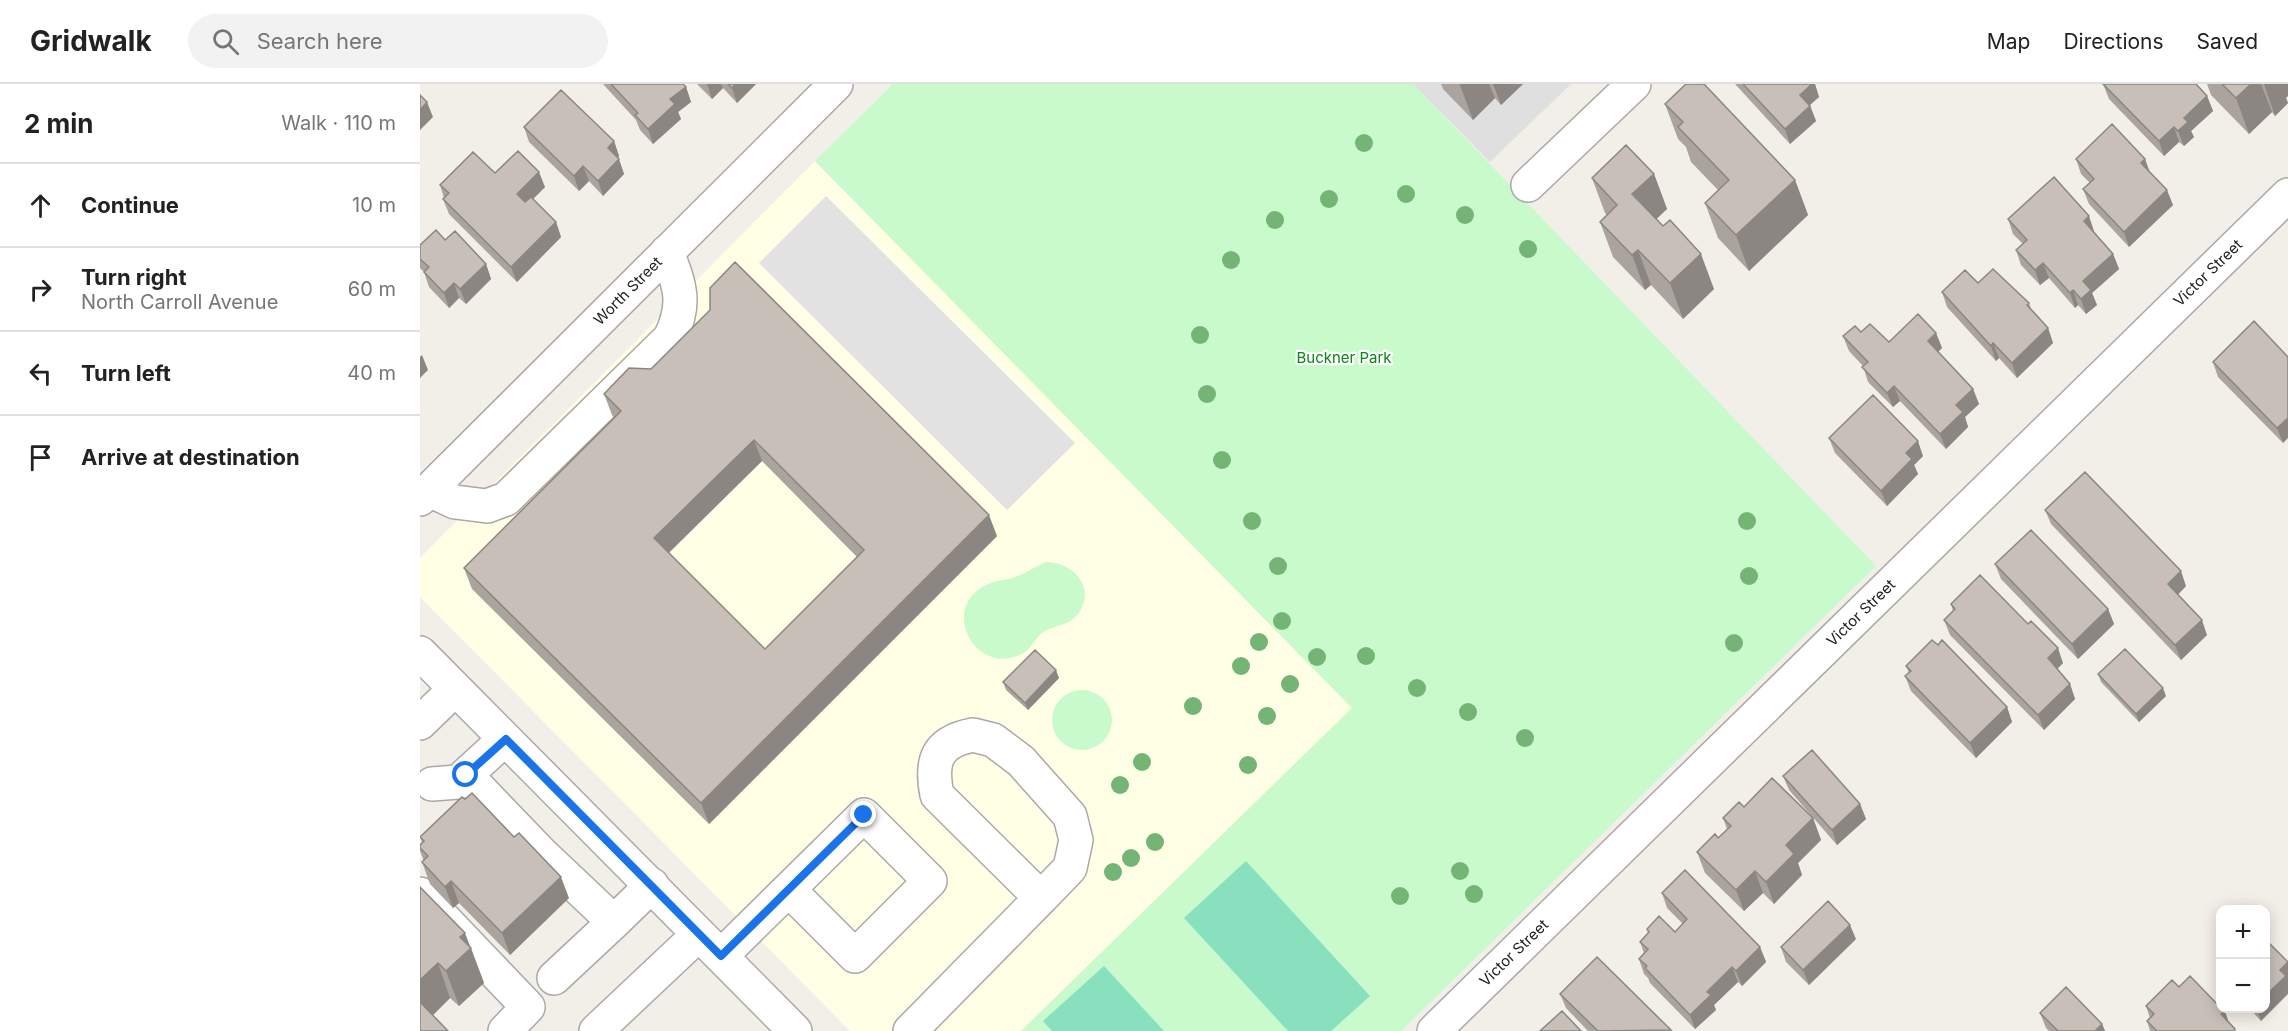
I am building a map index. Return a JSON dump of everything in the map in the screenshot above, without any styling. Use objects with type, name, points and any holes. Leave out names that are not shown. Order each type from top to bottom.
[{"type":"street","name":"Worth Street","points":[[425,494],[836,84]]},
{"type":"street","points":[[1528,185],[1621,88]]},
{"type":"street","name":"Victor Street","points":[[1434,1031],[2288,195]]},
{"type":"street","points":[[425,494],[455,502],[487,506],[506,499],[670,338],[680,319],[680,285],[667,252]]},
{"type":"street","points":[[420,653],[795,1031]]},
{"type":"street","points":[[420,723],[455,690]]},
{"type":"street","points":[[910,1031],[1041,898],[1070,868],[1076,840],[1070,816],[1021,761],[993,740],[974,735],[956,739],[945,747],[935,764],[933,775],[937,795],[1041,898]]},
{"type":"street","points":[[424,781],[458,782],[506,739]]},
{"type":"street","points":[[466,775],[540,852],[614,922]]},
{"type":"street","points":[[554,978],[652,885]]},
{"type":"street","points":[[596,1031],[710,945],[789,890]]},
{"type":"street","points":[[420,894],[528,1007],[505,1031]]},
{"type":"shaded area","points":[[1413,84],[1571,84],[1490,162]]},
{"type":"shaded area","points":[[815,161],[1352,708],[1021,1031],[850,1031],[420,597],[420,558]]},
{"type":"shaded area","points":[[826,196],[1075,443],[1007,510],[759,263]]},
{"type":"green space","name":"Buckner Park","points":[[893,84],[1413,84],[1876,566],[1401,1031],[1021,1031],[1352,708],[815,161]]},
{"type":"green space","points":[[1046,562],[1065,566],[1079,578],[1085,595],[1078,614],[1070,621],[1042,633],[1020,655],[1005,659],[979,650],[970,639],[965,627],[964,613],[969,600],[984,586],[1018,576]]},
{"type":"green space","points":[[1076,690],[1088,690],[1099,695],[1107,703],[1112,720],[1110,732],[1099,745],[1088,750],[1076,750],[1065,745],[1057,737],[1052,726],[1052,714],[1057,703],[1065,695]]},
{"type":"green space","points":[[1246,861],[1370,996],[1331,1031],[1288,1031],[1184,918]]},
{"type":"green space","points":[[1104,966],[1164,1031],[1052,1031],[1043,1021]]},
{"type":"building","points":[[611,84],[683,84],[686,87],[670,99],[675,104],[648,129],[635,115],[638,113]]},
{"type":"building","points":[[1686,84],[1704,84],[1795,180],[1736,235],[1705,203],[1729,180],[1678,127],[1683,122],[1665,104]]},
{"type":"building","points":[[1743,84],[1812,84],[1800,95],[1810,106],[1785,129]]},
{"type":"building","points":[[2103,84],[2196,84],[2207,96],[2184,118],[2188,122],[2178,131],[2174,127],[2159,141]]},
{"type":"building","points":[[2222,84],[2251,84],[2236,98]]},
{"type":"building","points":[[561,90],[614,141],[608,148],[619,159],[598,181],[583,166],[574,176],[524,127]]},
{"type":"building","points":[[420,95],[427,102],[420,110]]},
{"type":"building","points":[[2112,124],[2145,159],[2141,163],[2167,190],[2124,232],[2083,189],[2094,179],[2076,159]]},
{"type":"building","points":[[1626,145],[1654,174],[1632,194],[1663,226],[1670,220],[1701,254],[1670,283],[1638,250],[1632,255],[1600,222],[1617,205],[1592,178]]},
{"type":"building","points":[[518,151],[539,172],[517,194],[525,202],[531,197],[556,222],[511,267],[443,199],[449,193],[440,185],[473,152],[495,173]]},
{"type":"building","points":[[2054,177],[2089,216],[2084,221],[2113,254],[2083,281],[2091,290],[2081,299],[2073,290],[2070,293],[2043,263],[2035,270],[2016,250],[2027,240],[2008,219]]},
{"type":"building","points":[[436,230],[445,240],[455,231],[486,264],[460,289],[454,283],[444,293],[424,272],[429,267],[420,259],[420,245]]},
{"type":"building","points":[[735,262],[989,515],[701,803],[464,568],[621,411],[604,394],[629,368],[651,369],[710,310],[710,288]],"holes":[[[754,440],[864,550],[765,649],[654,538]]]},
{"type":"building","points":[[1993,269],[2029,303],[2027,305],[2048,328],[2012,363],[1993,343],[1991,346],[1942,292],[1965,270],[1978,283]]},
{"type":"building","points":[[1918,314],[1936,333],[1928,341],[1973,389],[1956,405],[1963,412],[1940,434],[1894,386],[1887,393],[1862,367],[1868,362],[1843,336],[1855,326],[1861,332],[1870,324],[1889,342]]},
{"type":"building","points":[[2254,321],[2288,357],[2288,418],[2277,428],[2213,362]]},
{"type":"building","points":[[1873,395],[1918,441],[1906,453],[1912,459],[1881,491],[1829,438]]},
{"type":"building","points":[[2085,472],[2181,571],[2168,584],[2202,620],[2175,645],[2045,510]]},
{"type":"building","points":[[2031,530],[2108,609],[2072,644],[1995,564]]},
{"type":"building","points":[[1980,575],[2028,624],[2031,621],[2058,648],[2048,658],[2070,684],[2038,715],[1944,620],[1955,609],[1951,604]]},
{"type":"building","points":[[1932,640],[1938,645],[1942,640],[2007,707],[1970,743],[1905,676],[1911,671],[1906,666]]},
{"type":"building","points":[[2125,649],[2163,688],[2136,714],[2098,674]]},
{"type":"building","points":[[1035,650],[1056,670],[1025,703],[1003,682]]},
{"type":"building","points":[[1812,750],[1860,804],[1832,830],[1783,776]]},
{"type":"building","points":[[1772,778],[1813,818],[1786,845],[1794,854],[1766,882],[1755,871],[1736,890],[1697,852],[1715,834],[1718,838],[1731,826],[1723,818],[1739,802],[1744,807]]},
{"type":"building","points":[[472,793],[514,837],[519,833],[561,877],[502,933],[451,881],[445,887],[422,862],[428,856],[420,848],[424,841],[420,837],[462,797],[465,799]]},
{"type":"building","points":[[1685,870],[1760,947],[1736,971],[1732,967],[1707,992],[1711,995],[1690,1015],[1639,959],[1648,949],[1640,942],[1649,932],[1647,929],[1659,916],[1675,932],[1687,919],[1662,893]]},
{"type":"building","points":[[420,887],[465,933],[460,937],[471,948],[446,971],[438,963],[420,980]]},
{"type":"building","points":[[1828,901],[1850,925],[1803,970],[1781,947]]},
{"type":"building","points":[[2270,944],[2288,962],[2280,970],[2286,976],[2270,991]]},
{"type":"building","points":[[1597,957],[1671,1030],[1598,1031],[1560,994]]},
{"type":"building","points":[[2190,976],[2216,1003],[2216,1013],[2222,1013],[2235,1029],[2234,1031],[2157,1031],[2147,1021],[2154,1014],[2146,1006],[2172,980],[2179,987]]},
{"type":"building","points":[[2066,987],[2102,1024],[2095,1031],[2058,1031],[2040,1013]]},
{"type":"building","points":[[420,1002],[448,1031],[420,1031]]},
{"type":"building","points":[[1562,1011],[1581,1031],[1540,1031]]},
{"type":"route","points":[[466,775],[506,739],[721,956],[864,815]]}]
